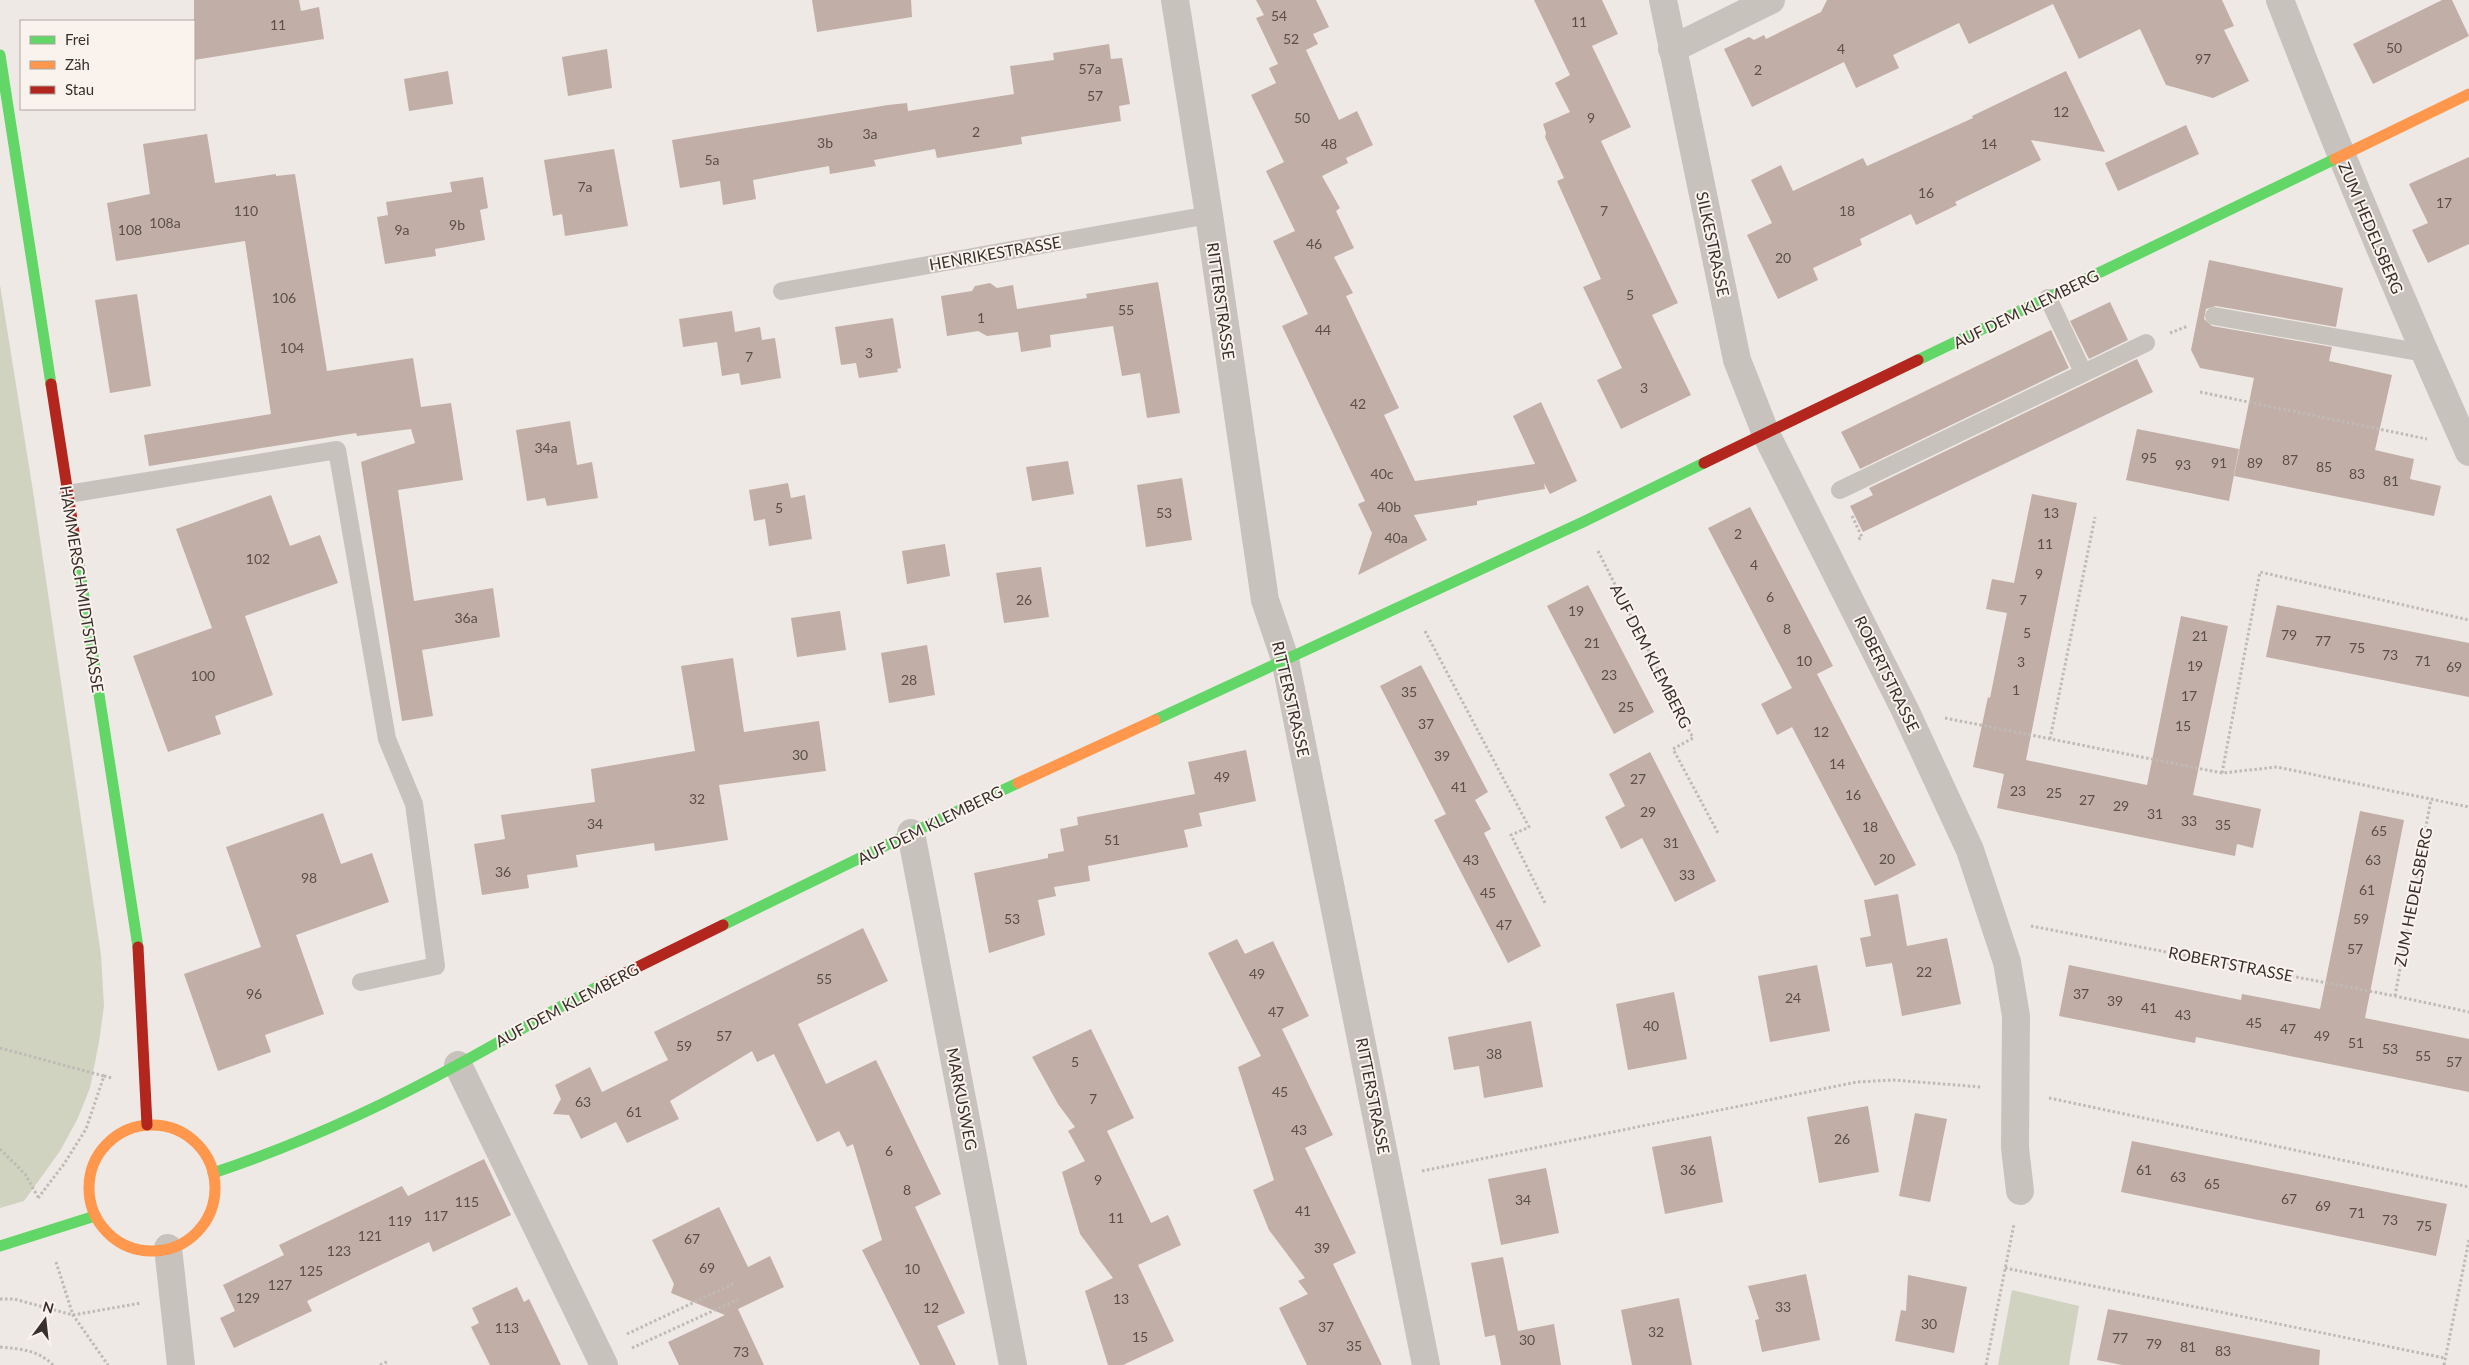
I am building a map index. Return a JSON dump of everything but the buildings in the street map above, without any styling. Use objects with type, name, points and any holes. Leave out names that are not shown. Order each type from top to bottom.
[{"type":"street","name":"RITTERSTRASSE","points":[[1175,0],[1209,214],[1264,600],[1285,659],[1426,1365]]},
{"type":"street","name":"SILKESTRASSE","points":[[1663,0],[1737,360],[1766,434]]},
{"type":"street","points":[[1672,49],[1771,0]]},
{"type":"street","name":"ZUM HEDELSBERG","points":[[2280,0],[2341,158],[2424,353],[2468,450]]},
{"type":"street","name":"HAMMERSCHMIDTSTRASSE","points":[[0,55],[140,960],[148,1125]]},
{"type":"street","name":"AUF DEM KLEMBERG","points":[[213,1173],[258,1158],[346,1120],[458,1064],[581,996],[911,833],[1285,659],[1410,604],[1583,522],[2341,158],[2469,94]]},
{"type":"street","name":"ROBERTSTRASSE","points":[[1766,434],[1905,710],[1970,850],[2006,962],[2016,1016],[2015,1148],[2020,1191]]},
{"type":"street","name":"MARKUSWEG","points":[[911,833],[1012,1365]]},
{"type":"street","points":[[458,1064],[601,1359]]},
{"type":"street","points":[[148,1125],[177,1130],[191,1138],[205,1155],[213,1173],[214,1194],[210,1211],[200,1228],[189,1239],[176,1246],[157,1251],[139,1250],[121,1243],[105,1231],[90,1204],[89,1186],[92,1167],[99,1153],[110,1140],[124,1131],[148,1125]]},
{"type":"street","points":[[0,1246],[95,1216]]},
{"type":"street","points":[[168,1248],[181,1365]]},
{"type":"lane","name":"HENRIKESTRASSE","points":[[782,291],[1209,214]]},
{"type":"lane","points":[[2048,298],[2083,372]]},
{"type":"lane","points":[[2214,316],[2424,353]]},
{"type":"lane","points":[[1840,490],[2146,343]]},
{"type":"lane","points":[[68,494],[336,450],[387,739],[414,804],[436,966],[361,982]]},
{"type":"path","points":[[2146,343],[2214,316]]},
{"type":"path","points":[[2200,392],[2468,450]]},
{"type":"path","points":[[2050,739],[2095,517]]},
{"type":"path","name":"AUF DEM KLEMBERG","points":[[1583,522],[1693,738],[1673,749],[1718,833]]},
{"type":"path","points":[[2222,772],[2260,572],[2469,620]]},
{"type":"path","points":[[1410,604],[1529,827],[1511,835],[1545,903]]},
{"type":"path","points":[[1905,710],[2222,772],[2277,768],[2469,807]]},
{"type":"path","name":"ZUM HEDELSBERG","points":[[2395,996],[2431,799]]},
{"type":"path","name":"ROBERTSTRASSE","points":[[1993,919],[2395,996],[2469,1012]]},
{"type":"path","points":[[0,1048],[104,1076]]},
{"type":"path","points":[[1389,1177],[1857,1082],[1893,1080],[2016,1091],[2469,1187]]},
{"type":"path","points":[[0,1149],[25,1174],[38,1197]]},
{"type":"path","points":[[1986,1365],[2020,1191]]},
{"type":"path","points":[[2444,1365],[2469,1240]]},
{"type":"path","points":[[2005,1268],[2445,1358]]},
{"type":"path","points":[[601,1359],[735,1283]]},
{"type":"path","points":[[0,1299],[14,1299],[72,1315],[174,1298]]},
{"type":"path","points":[[601,1359],[741,1298]]},
{"type":"path","points":[[0,1347],[31,1351],[44,1356],[53,1365]]},
{"type":"path","points":[[380,1365],[389,1361]]},
{"type":"green space","points":[[0,285],[33,491],[101,955],[104,1006],[90,1088],[77,1120],[60,1151],[24,1201],[0,1208]]},
{"type":"green space","points":[[2012,1290],[2079,1306],[2069,1365],[1998,1365]]},
{"type":"traffic: fast","points":[[0,55],[51,384]]},
{"type":"traffic: fast","points":[[1918,360],[2335,159]]},
{"type":"traffic: fast","points":[[1155,720],[1583,522],[1704,463]]},
{"type":"traffic: fast","points":[[77,552],[138,947]]},
{"type":"traffic: fast","points":[[723,925],[1018,783]]},
{"type":"traffic: fast","points":[[213,1173],[307,1138],[369,1110],[459,1064],[605,983]]},
{"type":"traffic: fast","points":[[0,1246],[95,1216]]},
{"type":"traffic: slow","points":[[2335,159],[2469,94]]},
{"type":"traffic: slow","points":[[1018,783],[1155,720]]},
{"type":"traffic: slow","points":[[152,1125],[176,1130],[196,1144],[210,1164],[215,1188],[210,1212],[196,1232],[176,1246],[152,1251],[128,1246],[108,1232],[94,1212],[89,1188],[94,1164],[108,1144],[128,1130],[152,1125]]},
{"type":"traffic: jam","points":[[1704,463],[1918,360]]},
{"type":"traffic: jam","points":[[51,384],[77,552]]},
{"type":"traffic: jam","points":[[605,983],[723,925]]},
{"type":"traffic: jam","points":[[138,947],[147,1125]]}]
